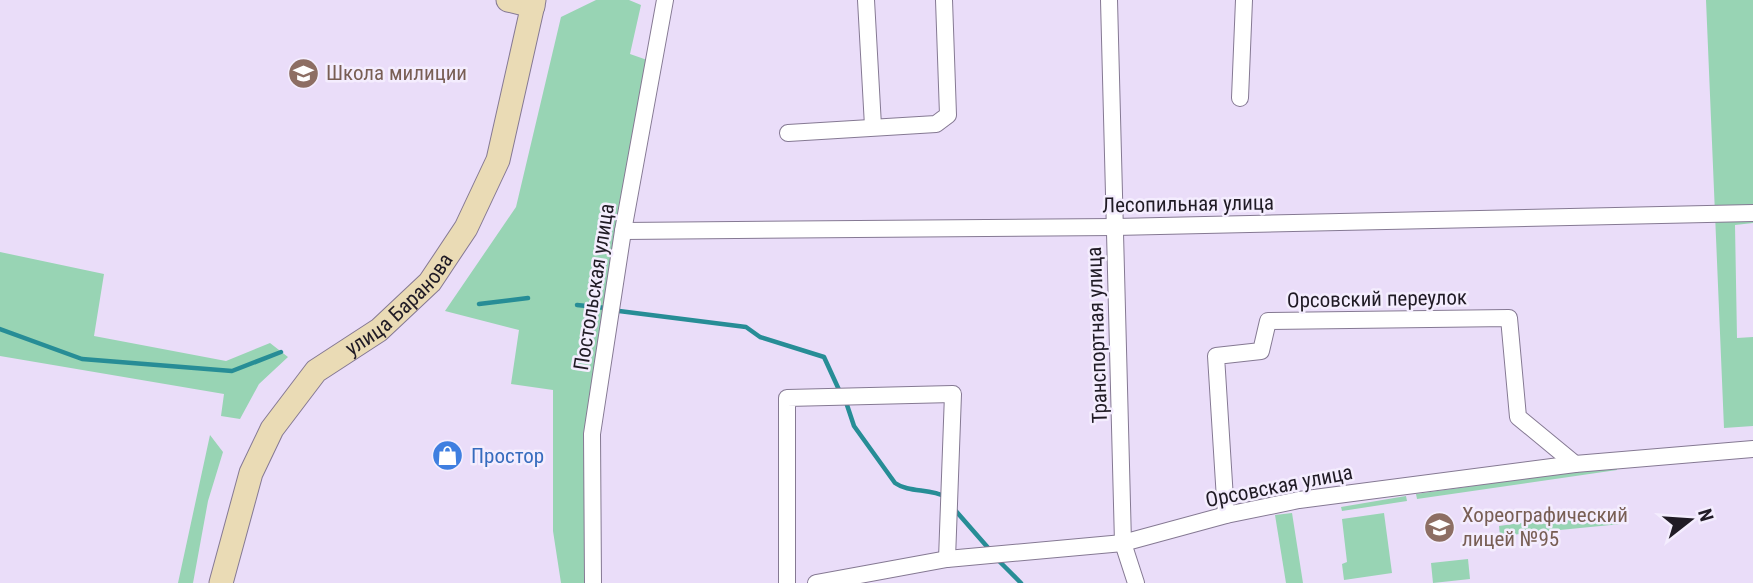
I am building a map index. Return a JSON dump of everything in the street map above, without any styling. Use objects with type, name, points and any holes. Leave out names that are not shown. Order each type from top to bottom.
[{"type":"main road","points":[[508,0],[536,2]]},
{"type":"main road","name":"улица Баранова","points":[[221,583],[251,473],[272,429],[316,371],[379,330],[430,282],[467,228],[498,160],[536,2]]},
{"type":"street","name":"Постольская улица","points":[[593,583],[592,434],[624,231],[665,0]]},
{"type":"street","points":[[866,0],[873,126]]},
{"type":"street","points":[[788,133],[936,124],[948,115],[944,0]]},
{"type":"street","name":"Транспортная улица","points":[[1109,0],[1123,543],[1136,583]]},
{"type":"street","points":[[1240,98],[1244,0]]},
{"type":"street","name":"Лесопильная улица","points":[[624,231],[1115,227],[1753,213]]},
{"type":"street","name":"Орсовский переулок","points":[[1226,515],[1216,356],[1261,351],[1268,321],[1509,318],[1518,417],[1574,464]]},
{"type":"street","points":[[787,583],[787,398],[953,394],[947,559]]},
{"type":"street","name":"Орсовская улица","points":[[816,583],[947,559],[1123,543],[1226,515],[1299,500],[1574,464],[1753,449]]},
{"type":"green space","points":[[596,0],[629,0],[641,5],[630,54],[650,61],[604,347],[584,583],[561,583],[553,531],[553,390],[511,384],[519,330],[445,311],[516,207],[561,17]]},
{"type":"green space","points":[[1706,0],[1753,0],[1753,223],[1735,225],[1737,338],[1753,337],[1753,426],[1724,428]]},
{"type":"green space","points":[[0,252],[104,274],[94,336],[226,361],[270,343],[288,357],[259,384],[240,419],[221,416],[224,394],[0,356]]},
{"type":"green space","points":[[210,435],[223,452],[208,501],[193,583],[178,583]]},
{"type":"green space","points":[[1616,466],[1617,470],[1417,499],[1416,494]]},
{"type":"green space","points":[[1406,496],[1407,501],[1342,511],[1341,507]]},
{"type":"green space","points":[[1620,509],[1621,524],[1500,536],[1499,526]]},
{"type":"green space","points":[[1292,513],[1303,583],[1286,583],[1275,515]]},
{"type":"green space","points":[[1384,513],[1392,573],[1344,580],[1342,564],[1347,562],[1342,519]]},
{"type":"green space","points":[[1468,559],[1470,579],[1433,583],[1431,563]]},
{"type":"waterway","points":[[479,304],[528,298]]},
{"type":"waterway","points":[[577,305],[606,308]]},
{"type":"waterway","points":[[619,311],[746,327],[760,337],[824,357],[840,392]]},
{"type":"waterway","points":[[0,329],[82,359],[232,371],[281,352]]},
{"type":"waterway","points":[[846,402],[854,426],[895,483],[946,497]]},
{"type":"waterway","points":[[955,510],[990,550]]},
{"type":"waterway","points":[[998,560],[1021,583]]},
{"type":"place","name":"Школа милиции","points":[[303,73]]},
{"type":"place","name":"Простор","points":[[448,456]]},
{"type":"place","name":"Хореографический лицей №95","points":[[1439,527]]}]
